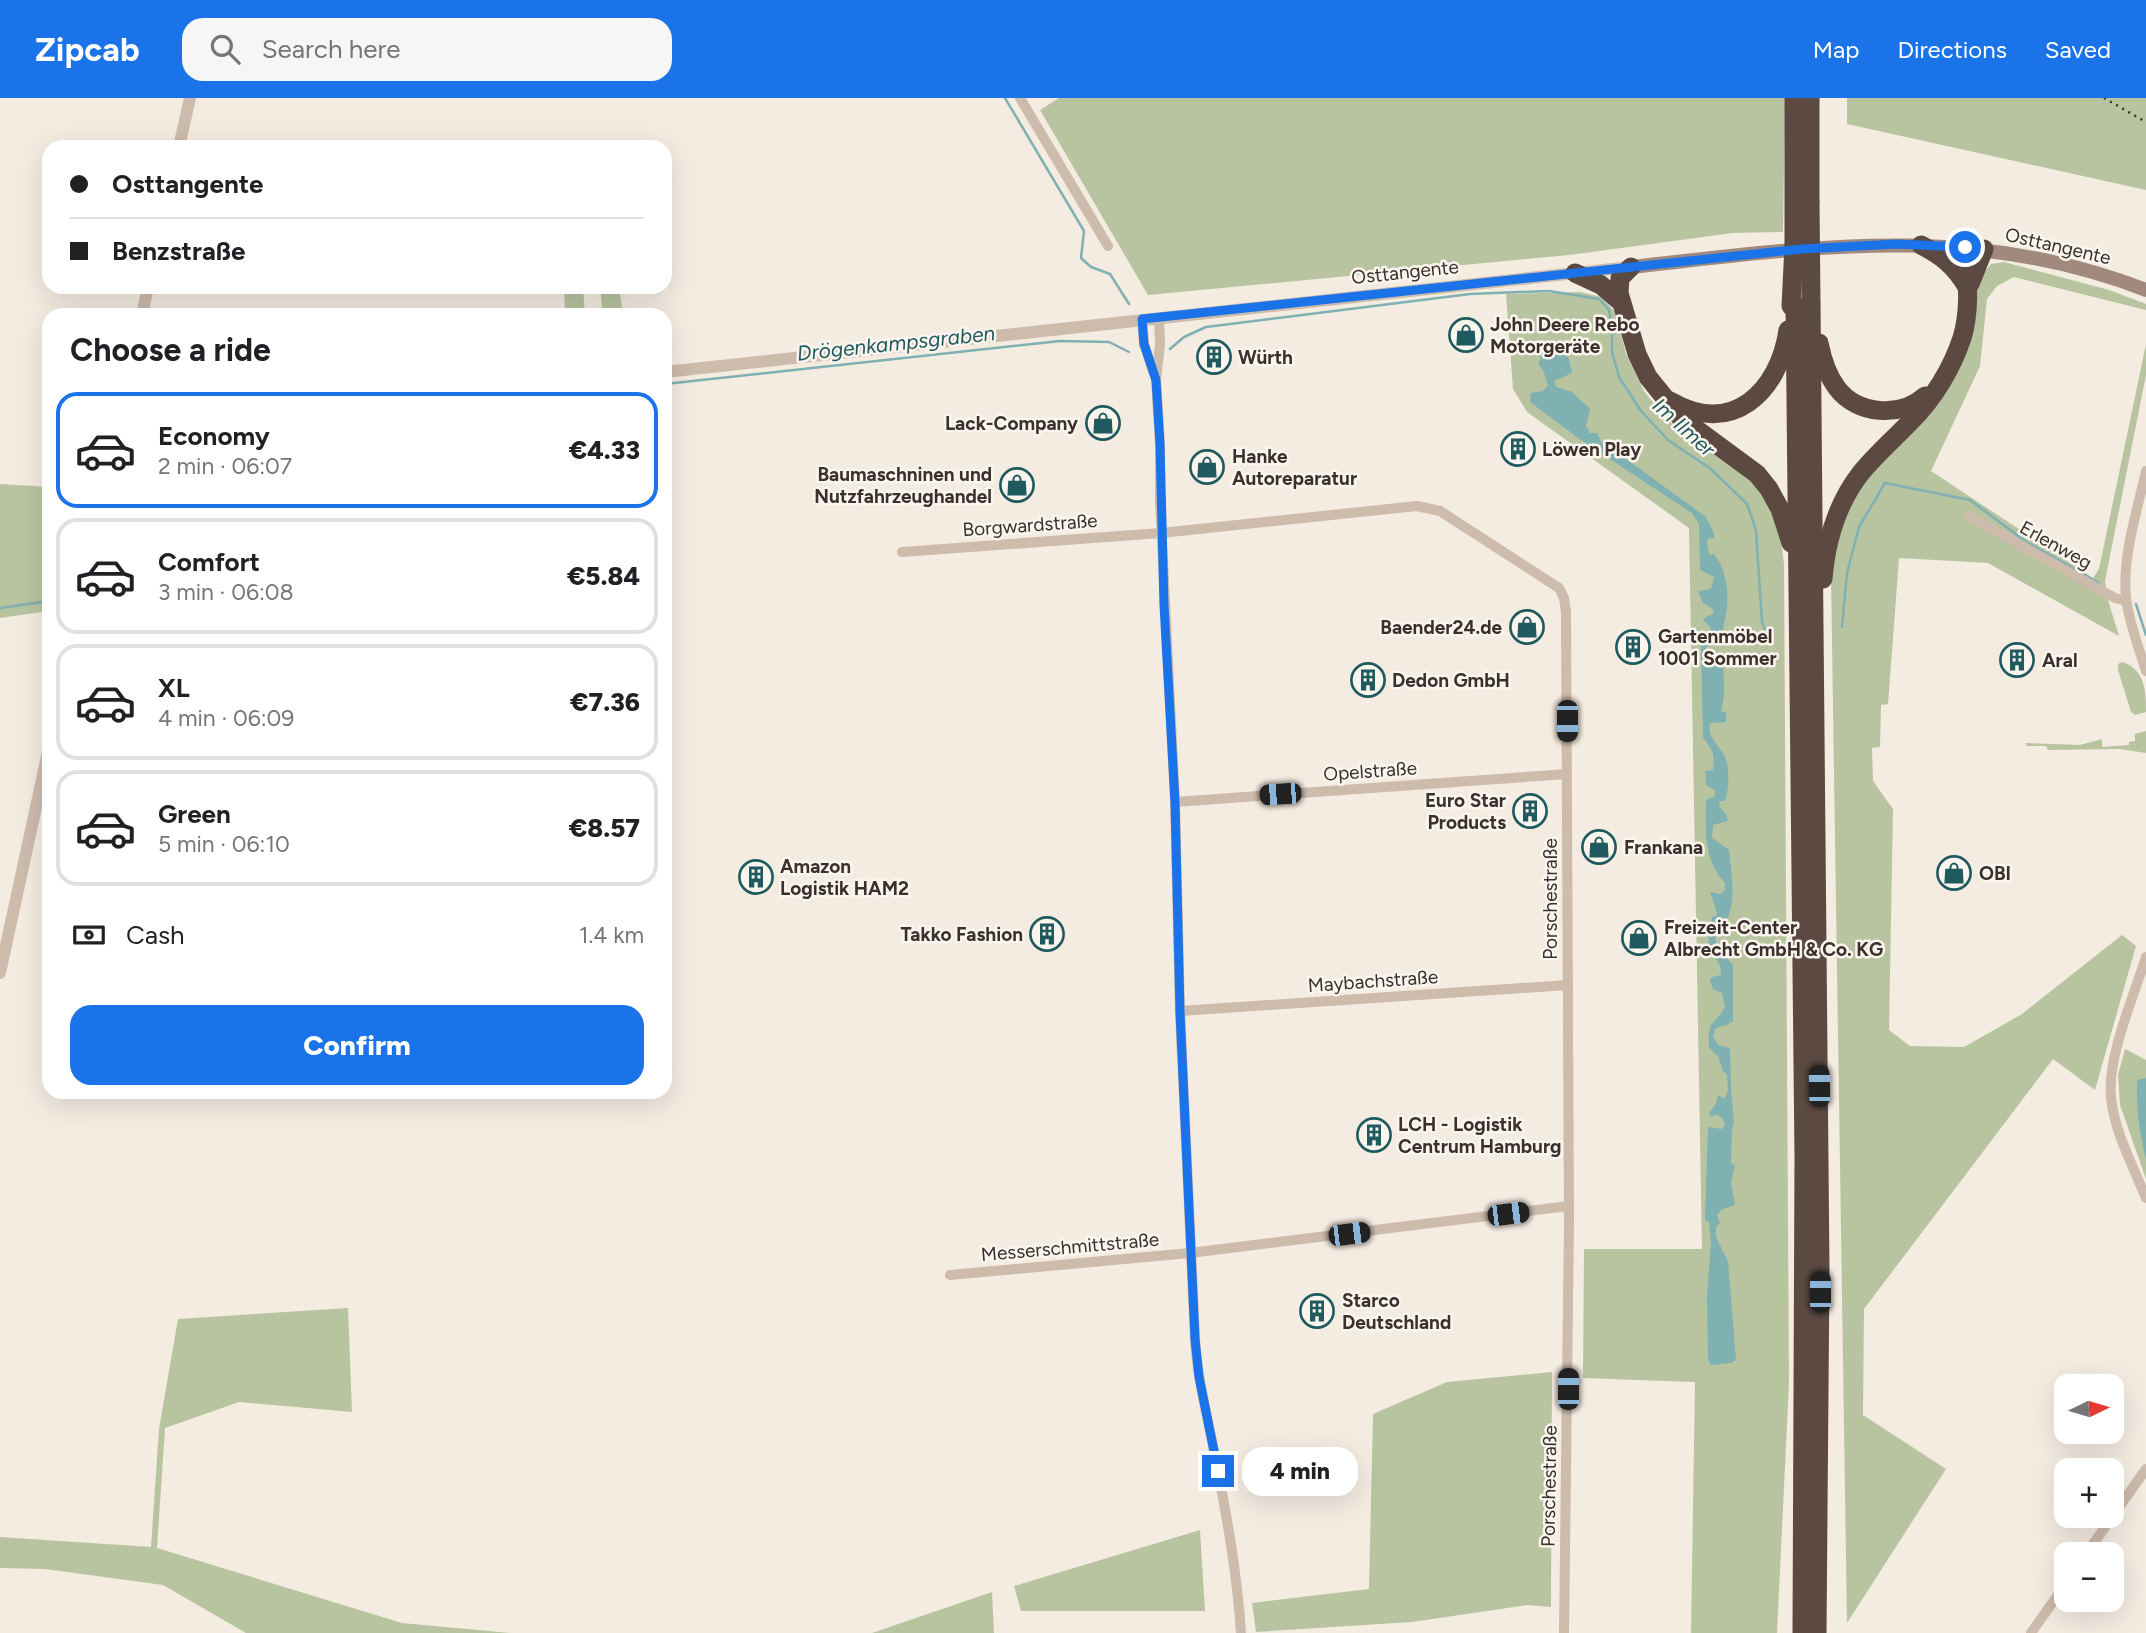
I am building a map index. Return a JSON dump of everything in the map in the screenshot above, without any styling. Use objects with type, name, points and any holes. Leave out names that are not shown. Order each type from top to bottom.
[{"type":"highway","points":[[1794,98],[1802,203],[1794,245],[1815,677],[1820,1297],[1818,1633]]},
{"type":"highway","points":[[1802,1633],[1804,1158],[1798,578],[1799,305],[1802,203],[1810,98]]},
{"type":"highway","points":[[1921,245],[1949,262],[1968,288]]},
{"type":"highway","points":[[1815,677],[1824,569],[1830,535],[1844,498],[1874,458],[1923,407],[1945,375],[1962,337],[1974,248]]},
{"type":"highway","points":[[1631,267],[1622,274],[1619,282],[1621,302],[1640,363],[1663,397],[1686,423],[1743,462],[1769,489],[1789,531],[1798,578]]},
{"type":"highway","points":[[1629,326],[1631,267]]},
{"type":"highway","points":[[1574,273],[1601,285],[1621,302]]},
{"type":"highway","points":[[1799,305],[1838,390],[1849,400],[1876,410],[1901,410],[1920,401],[1945,375]]},
{"type":"highway","points":[[1663,397],[1684,408],[1714,414],[1738,409],[1755,399],[1770,382],[1778,367],[1799,305]]},
{"type":"main road","name":"Osttangente","points":[[1631,267],[1802,249],[1871,244],[1921,245],[1974,248],[2045,259],[2146,290]]},
{"type":"street","points":[[181,140],[190,98]]},
{"type":"street","points":[[1020,98],[1108,246]]},
{"type":"street","name":"Osttangente","points":[[672,371],[1631,267]]},
{"type":"street","points":[[1159,318],[1160,344],[1156,380],[1161,533],[1175,802],[1180,1012],[1196,1359],[1235,1566],[1241,1633]]},
{"type":"street","points":[[1142,319],[1144,344],[1156,380]]},
{"type":"street","points":[[2146,471],[2127,556],[2126,601],[2146,671]]},
{"type":"street","name":"Porschestraße","points":[[1161,533],[1417,506],[1440,511],[1546,578],[1559,588],[1564,598],[1569,1206],[1564,1633]]},
{"type":"street","name":"Erlenweg","points":[[1969,516],[2115,598],[2126,601]]},
{"type":"street","name":"Borgwardstraße","points":[[902,552],[1161,533]]},
{"type":"street","name":"Opelstraße","points":[[1175,802],[1567,774]]},
{"type":"street","points":[[0,973],[42,779]]},
{"type":"street","points":[[2146,957],[2115,1056],[2110,1097],[2116,1121],[2146,1198]]},
{"type":"street","name":"Maybachstraße","points":[[1180,1012],[1568,985]]},
{"type":"street","name":"Messerschmittstraße","points":[[950,1275],[1190,1253],[1569,1206]]},
{"type":"street","points":[[2094,1542],[2146,1469]]},
{"type":"street","points":[[2031,1633],[2054,1600]]},
{"type":"green space","points":[[1059,98],[1785,98],[1783,232],[1733,233],[1569,255],[1148,295],[1040,110]]},
{"type":"green space","points":[[1847,98],[2146,98],[2146,190],[1847,124]]},
{"type":"green space","points":[[2004,262],[2109,290],[2146,304],[2146,310],[2014,277],[1997,286],[1987,299],[1980,366],[1931,471],[2093,578],[2099,569],[2146,344],[2146,375],[2105,581],[2119,636],[1988,563],[1899,558],[1888,704],[1881,705],[1880,747],[1872,748],[1873,781],[1893,809],[1889,1030],[1910,1046],[1964,1047],[2022,1014],[2122,935],[2136,946],[2095,1090],[2053,1059],[1864,1309],[1863,1415],[1946,1469],[1847,1623],[1831,575],[1847,502],[1966,341],[1978,286],[1984,272],[1991,264]]},
{"type":"green space","points":[[1580,292],[1602,297],[1615,312],[1626,354],[1644,391],[1666,419],[1745,474],[1765,496],[1780,530],[1784,564],[1789,1383],[1777,1633],[1691,1633],[1695,1382],[1583,1378],[1584,1249],[1702,1249],[1689,528],[1527,412],[1513,389],[1506,294]]},
{"type":"green space","points":[[564,294],[584,294],[584,308],[565,308]]},
{"type":"green space","points":[[601,294],[620,294],[622,308],[602,308]]},
{"type":"green space","points":[[0,484],[42,487],[42,612],[0,618]]},
{"type":"green space","points":[[2122,662],[2130,665],[2140,675],[2146,712],[2135,715],[2131,712],[2118,670],[2118,664]]},
{"type":"green space","points":[[2146,731],[2146,753],[2120,749],[2048,750],[2046,746],[2027,746],[2025,743],[2080,745],[2102,739],[2102,747],[2129,745],[2129,742],[2135,741],[2135,734]]},
{"type":"green space","points":[[2125,1049],[2146,1060],[2146,1179],[2120,1105],[2118,1075]]},
{"type":"green space","points":[[348,1308],[352,1412],[239,1402],[165,1428],[157,1548],[402,1623],[510,1633],[246,1633],[163,1585],[45,1569],[0,1568],[0,1537],[151,1547],[159,1429],[178,1319]]},
{"type":"green space","points":[[1552,1372],[1551,1607],[1527,1605],[1412,1622],[1256,1632],[1252,1603],[1369,1589],[1373,1414],[1447,1382]]},
{"type":"green space","points":[[1200,1530],[1205,1611],[1021,1611],[1014,1586]]},
{"type":"green space","points":[[992,1592],[994,1633],[872,1633]]},
{"type":"water","points":[[1560,343],[1569,359],[1572,373],[1554,381],[1556,387],[1572,392],[1590,409],[1586,426],[1590,433],[1597,433],[1602,443],[1610,443],[1626,459],[1706,517],[1714,533],[1714,538],[1707,539],[1709,555],[1714,554],[1719,562],[1727,588],[1722,637],[1718,643],[1706,647],[1706,656],[1722,657],[1724,691],[1721,711],[1726,713],[1726,722],[1710,723],[1710,729],[1728,767],[1725,801],[1720,801],[1719,806],[1728,821],[1713,825],[1712,838],[1729,850],[1732,884],[1728,917],[1714,934],[1718,948],[1733,965],[1733,1021],[1716,1028],[1713,1036],[1718,1045],[1730,1048],[1734,1123],[1731,1163],[1735,1166],[1731,1182],[1735,1205],[1721,1210],[1717,1216],[1720,1222],[1716,1228],[1716,1237],[1728,1261],[1736,1360],[1731,1363],[1711,1365],[1708,1360],[1707,1296],[1711,1242],[1709,1222],[1705,1220],[1708,1127],[1722,1129],[1725,1124],[1717,1114],[1711,1117],[1709,1113],[1716,1104],[1718,1095],[1724,1099],[1728,1091],[1727,1075],[1718,1056],[1709,1048],[1710,1028],[1725,1007],[1722,993],[1713,989],[1710,980],[1721,975],[1720,965],[1709,945],[1712,917],[1717,913],[1710,892],[1720,894],[1725,890],[1725,883],[1713,865],[1707,845],[1706,800],[1715,796],[1715,790],[1706,785],[1705,771],[1713,770],[1714,759],[1703,737],[1701,645],[1711,628],[1703,620],[1714,613],[1713,609],[1703,603],[1698,591],[1711,589],[1714,577],[1700,570],[1699,524],[1692,513],[1581,440],[1530,402],[1531,393],[1543,391],[1548,385],[1538,364],[1541,358],[1536,354],[1537,351]]},
{"type":"water","points":[[2146,1078],[2146,1159],[2138,1120],[2137,1080]]},
{"type":"waterway","points":[[1005,98],[1084,231],[1081,258],[1091,267],[1110,274],[1129,304]]},
{"type":"waterway","name":"Im Ilmer","points":[[1170,349],[1184,337],[1206,327],[1470,294],[1549,291],[1599,299],[1609,310],[1612,352],[1619,377],[1641,411],[1668,440],[1711,469],[1747,504],[1756,530],[1762,622],[1765,629]]},
{"type":"waterway","name":"Drögenkampsgraben","points":[[672,383],[1060,341],[1109,342],[1129,352]]},
{"type":"waterway","name":"Im Ilmer","points":[[1842,627],[1847,573],[1859,527],[1885,483],[1970,500],[2025,541],[2099,583]]},
{"type":"waterway","name":"Drögenkampsgraben","points":[[0,608],[42,602]]},
{"type":"waterway","name":"Im Ilmer","points":[[2136,604],[2146,635]]},
{"type":"railway","points":[[2104,98],[2146,122]]},
{"type":"place","name":"John Deere Rebo Motorgeräte","points":[[1466,335]]},
{"type":"place","name":"Würth","points":[[1214,357]]},
{"type":"place","name":"Lack-Company","points":[[1103,423]]},
{"type":"place","name":"Löwen Play","points":[[1518,449]]},
{"type":"place","name":"Hanke Autoreparatur","points":[[1207,467]]},
{"type":"place","name":"Baumaschninen und Nutzfahrzeughandel","points":[[1017,485]]},
{"type":"place","name":"Baender24.de","points":[[1527,627]]},
{"type":"place","name":"Gartenmöbel 1001 Sommer","points":[[1633,647]]},
{"type":"place","name":"Aral","points":[[2017,660]]},
{"type":"place","name":"Dedon GmbH","points":[[1368,680]]},
{"type":"place","name":"Euro Star Products","points":[[1530,811]]},
{"type":"place","name":"Frankana","points":[[1599,847]]},
{"type":"place","name":"OBI","points":[[1954,873]]},
{"type":"place","name":"Amazon Logistik HAM2","points":[[756,877]]},
{"type":"place","name":"Takko Fashion","points":[[1047,934]]},
{"type":"place","name":"Freizeit-Center Albrecht GmbH & Co. KG","points":[[1639,938]]},
{"type":"place","name":"LCH - Logistik Centrum Hamburg","points":[[1374,1135]]},
{"type":"place","name":"Starco Deutschland","points":[[1317,1311]]},
{"type":"route","points":[[1218,1471],[1196,1359],[1180,1012],[1175,802],[1164,605],[1160,444],[1156,380],[1144,344],[1142,319],[1802,249],[1871,244],[1965,247]]}]
